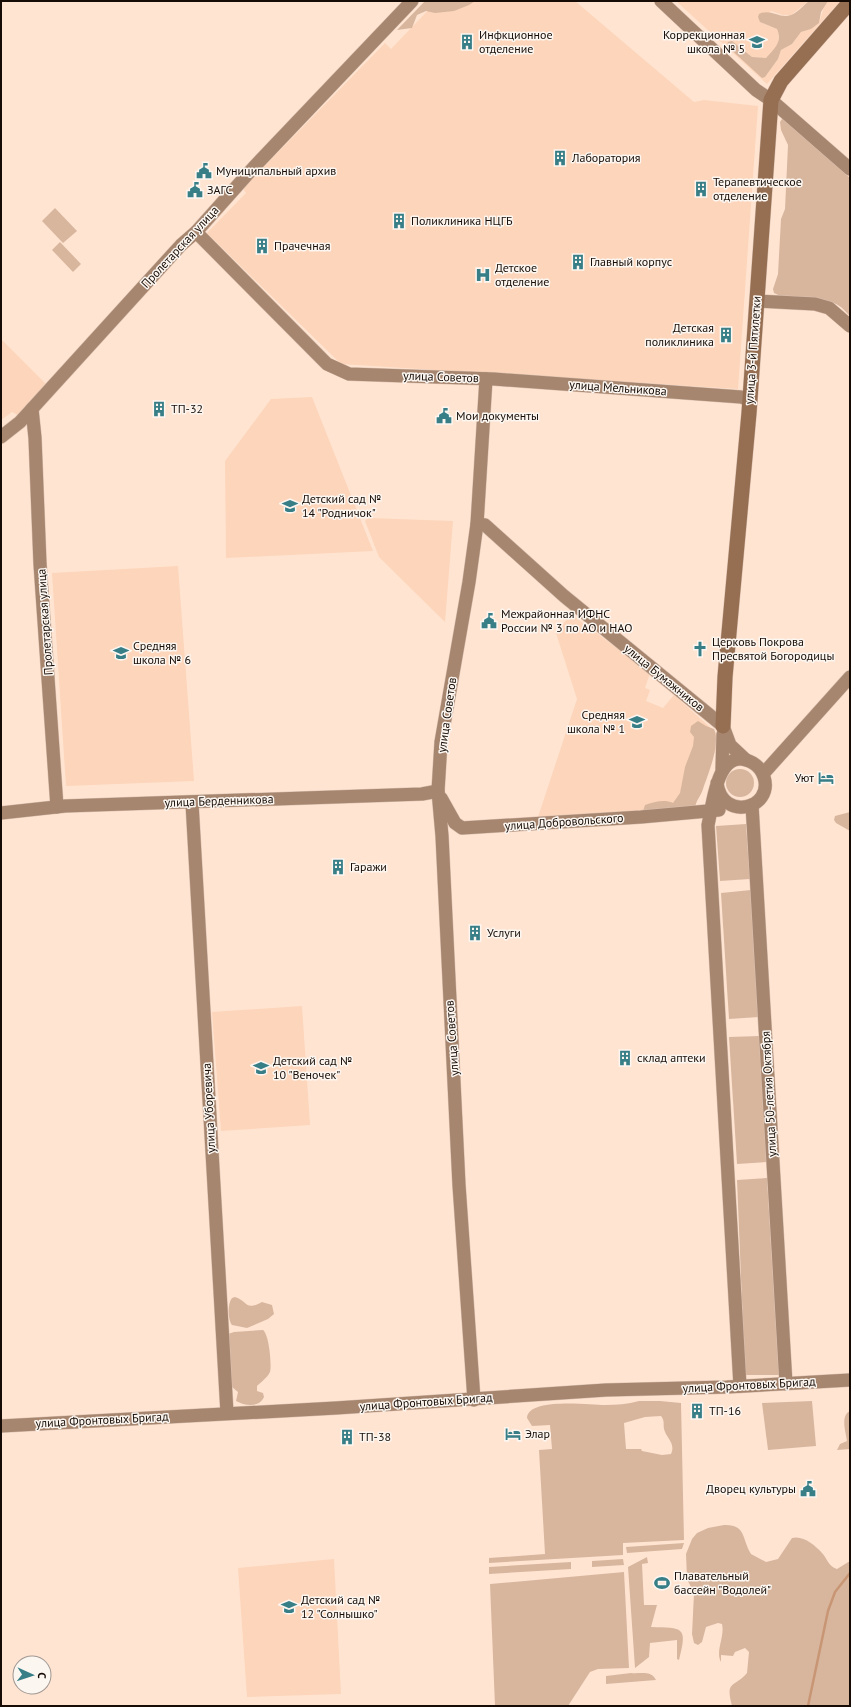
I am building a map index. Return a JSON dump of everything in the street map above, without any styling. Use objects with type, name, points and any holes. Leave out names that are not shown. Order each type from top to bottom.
[{"type":"main road","name":"улица 3-й Пятилетки","points":[[723,726],[725,677],[750,400],[771,100],[780,81],[850,2]]},
{"type":"street","name":"Пролетарская улица","points":[[1,437],[20,422],[181,245],[196,232],[254,167],[412,1]]},
{"type":"street","points":[[661,1],[756,90],[771,100],[850,170]]},
{"type":"street","name":"улица Советов","points":[[196,232],[327,364],[338,370],[348,374],[486,379],[477,524],[469,582],[441,742],[438,791],[442,836],[459,1185],[474,1400]]},
{"type":"street","points":[[757,301],[816,304],[829,308],[850,326]]},
{"type":"street","name":"улица Мельникова","points":[[486,379],[741,397],[750,400]]},
{"type":"street","name":"Пролетарская улица","points":[[32,409],[35,438],[40,556],[57,807]]},
{"type":"street","points":[[20,422],[35,438]]},
{"type":"street","name":"улица Бумажников","points":[[477,524],[485,525],[564,596],[723,726]]},
{"type":"street","points":[[722,769],[733,761],[755,766],[785,749],[850,677]]},
{"type":"street","points":[[717,783],[718,791],[724,801],[738,807],[752,805],[764,792],[765,784],[755,766],[733,750],[723,726]]},
{"type":"street","points":[[723,726],[722,769],[717,783],[708,825],[740,1386]]},
{"type":"street","points":[[438,791],[446,809],[455,823],[462,828]]},
{"type":"street","name":"улица Берденникова","points":[[1,813],[57,807],[422,794],[438,791]]},
{"type":"street","name":"улица Уборевича","points":[[192,803],[227,1413]]},
{"type":"street","name":"улица 50-летия Октября","points":[[752,805],[786,1384]]},
{"type":"street","name":"улица Добровольского","points":[[442,836],[462,828],[711,811],[738,807]]},
{"type":"street","name":"улица Фронтовых Бригад","points":[[1,1426],[474,1400],[606,1390],[740,1386],[850,1380]]},
{"type":"shaded area","points":[[425,1],[475,1],[454,11],[435,13],[426,11],[417,15],[412,28],[397,30]]},
{"type":"shaded area","points":[[437,1],[575,1],[694,102],[704,100],[758,106],[738,389],[341,364],[207,233],[246,193],[243,188],[385,43],[391,49]]},
{"type":"shaded area","name":"Коррекционная школа № 5","points":[[676,1],[809,1],[791,15],[783,15],[771,11],[760,22],[777,29],[779,33],[778,46],[766,58],[752,57],[732,41],[765,77],[778,59],[781,50],[792,44],[801,32],[811,29],[819,23],[825,4],[828,1],[840,1],[767,84]]},
{"type":"shaded area","points":[[809,1],[828,1],[821,12],[819,23],[811,29],[801,32],[792,44],[781,50],[778,59],[765,77],[762,78],[727,46],[728,42],[732,41],[752,57],[766,58],[777,45],[779,34],[777,29],[760,22],[758,17],[759,14],[767,12],[783,16],[791,15]]},
{"type":"shaded area","points":[[786,118],[829,156],[830,160],[850,178],[850,316],[840,306],[829,301],[789,298],[774,293],[773,289],[778,274],[781,219],[785,209],[788,145],[781,130],[780,122],[782,119]]},
{"type":"shaded area","points":[[55,208],[77,231],[63,243],[42,221]]},
{"type":"shaded area","points":[[60,242],[81,264],[73,272],[52,250]]},
{"type":"shaded area","points":[[1,339],[47,385],[20,416],[12,412],[1,420]]},
{"type":"shaded area","name":"Детский сад № 14 \"Родничок\"","points":[[312,397],[373,551],[226,558],[225,461],[271,399]]},
{"type":"shaded area","points":[[368,518],[453,521],[445,622],[379,557],[365,521]]},
{"type":"shaded area","name":"Средняя школа № 6","points":[[178,566],[194,781],[66,786],[52,573]]},
{"type":"shaded area","name":"Средняя школа № 1","points":[[571,614],[650,673],[645,688],[650,690],[646,701],[663,708],[674,695],[721,737],[692,808],[538,817],[577,699],[556,633]]},
{"type":"shaded area","points":[[698,721],[714,729],[716,743],[711,767],[695,808],[643,811],[645,805],[652,803],[663,801],[673,803],[680,793],[685,767],[693,746],[694,737],[690,732],[691,726]]},
{"type":"shaded area","points":[[740,769],[746,770],[750,773],[753,777],[753,789],[750,793],[746,796],[740,797],[734,796],[730,793],[727,789],[726,783],[727,777],[730,773],[734,770]]},
{"type":"shaded area","points":[[850,812],[850,831],[836,823],[834,820],[835,816]]},
{"type":"shaded area","points":[[746,824],[750,879],[720,881],[716,826]]},
{"type":"shaded area","points":[[751,890],[759,1017],[729,1019],[721,893]]},
{"type":"shaded area","name":"Детский сад № 10 \"Веночек\"","points":[[302,1006],[310,1125],[221,1131],[212,1012]]},
{"type":"shaded area","points":[[759,1036],[767,1162],[737,1164],[729,1037]]},
{"type":"shaded area","points":[[767,1178],[779,1375],[745,1375],[737,1180]]},
{"type":"shaded area","points":[[235,1297],[250,1306],[257,1305],[262,1302],[272,1305],[274,1314],[268,1319],[247,1328],[232,1325],[229,1308],[230,1301]]},
{"type":"shaded area","points":[[263,1330],[267,1337],[270,1350],[270,1372],[257,1386],[257,1391],[263,1393],[264,1397],[262,1401],[252,1405],[247,1405],[236,1401],[238,1392],[232,1387],[228,1334],[234,1332]]},
{"type":"shaded area","points":[[639,1401],[681,1403],[684,1540],[623,1543],[623,1555],[489,1563],[489,1558],[545,1554],[539,1450],[552,1449],[550,1425],[532,1426],[527,1418],[530,1411],[538,1407],[548,1405],[609,1405]],"holes":[[[661,1416],[665,1432],[672,1444],[671,1454],[662,1455],[642,1451],[641,1449],[626,1449],[624,1423],[645,1417]]]},
{"type":"shaded area","points":[[812,1401],[816,1446],[768,1450],[762,1403]]},
{"type":"shaded area","points":[[850,1411],[850,1449],[837,1450],[840,1444],[847,1441],[844,1420],[847,1413]]},
{"type":"shaded area","points":[[731,1525],[740,1530],[751,1554],[766,1562],[778,1559],[792,1538],[796,1537],[804,1539],[816,1547],[834,1568],[837,1569],[850,1561],[850,1706],[732,1706],[730,1688],[747,1673],[749,1652],[745,1648],[735,1652],[733,1656],[721,1655],[721,1662],[719,1658],[719,1649],[723,1629],[722,1624],[718,1623],[706,1627],[702,1642],[698,1645],[694,1643],[692,1634],[694,1593],[687,1579],[686,1554],[692,1539],[697,1533],[708,1528]]},
{"type":"shaded area","points":[[684,1543],[682,1549],[627,1553],[626,1547]]},
{"type":"shaded area","points":[[647,1557],[648,1563],[642,1564],[644,1605],[657,1605],[651,1627],[676,1629],[683,1635],[683,1641],[679,1660],[677,1659],[677,1640],[650,1643],[649,1657],[635,1668],[628,1567]]},
{"type":"shaded area","name":"Детский сад № 12 \"Солнышко\"","points":[[334,1559],[341,1694],[247,1697],[238,1568]]},
{"type":"shaded area","points":[[623,1559],[624,1565],[592,1567],[592,1561]]},
{"type":"shaded area","points":[[571,1562],[571,1569],[489,1574],[489,1567]]},
{"type":"shaded area","points":[[624,1572],[629,1668],[598,1669],[590,1672],[568,1706],[495,1706],[490,1584]]},
{"type":"shaded area","points":[[631,1673],[649,1674],[656,1680],[606,1684],[606,1676]]},
{"type":"waterway","points":[[808,1706],[828,1611],[835,1592],[850,1573]]},
{"type":"place","name":"Инфкционное отделение","points":[[467,42]]},
{"type":"place","name":"Коррекционная школа № 5","points":[[757,42]]},
{"type":"place","name":"Лаборатория","points":[[560,158]]},
{"type":"place","name":"Муниципальный архив","points":[[204,171]]},
{"type":"place","name":"Терапевтическое отделение","points":[[701,189]]},
{"type":"place","name":"ЗАГС","points":[[195,190]]},
{"type":"place","name":"Поликлиника НЦГБ","points":[[399,221]]},
{"type":"place","name":"Прачечная","points":[[262,246]]},
{"type":"place","name":"Главный корпус","points":[[578,262]]},
{"type":"place","name":"Детское отделение","points":[[483,275]]},
{"type":"place","name":"Детская поликлиника","points":[[726,335]]},
{"type":"place","name":"ТП-32","points":[[159,409]]},
{"type":"place","name":"Мои документы","points":[[444,416]]},
{"type":"place","name":"Детский сад № 14 \"Родничок\"","points":[[290,506]]},
{"type":"place","name":"Межрайонная ИФНС России № 3 по АО и НАО","points":[[489,621]]},
{"type":"place","name":"Церковь Покрова Пресвятой Богородицы","points":[[700,649]]},
{"type":"place","name":"Средняя школа № 6","points":[[121,653]]},
{"type":"place","name":"Средняя школа № 1","points":[[637,722]]},
{"type":"place","name":"Уют","points":[[826,778]]},
{"type":"place","name":"Гаражи","points":[[338,867]]},
{"type":"place","name":"Услуги","points":[[475,933]]},
{"type":"place","name":"склад аптеки","points":[[625,1058]]},
{"type":"place","name":"Детский сад № 10 \"Веночек\"","points":[[261,1068]]},
{"type":"place","name":"ТП-16","points":[[697,1411]]},
{"type":"place","name":"Элар","points":[[513,1434]]},
{"type":"place","name":"ТП-38","points":[[347,1437]]},
{"type":"place","name":"Дворец культуры","points":[[808,1489]]},
{"type":"place","name":"Плавательный бассейн \"Водолей\"","points":[[662,1583]]},
{"type":"place","name":"Детский сад № 12 \"Солнышко\"","points":[[289,1607]]}]
